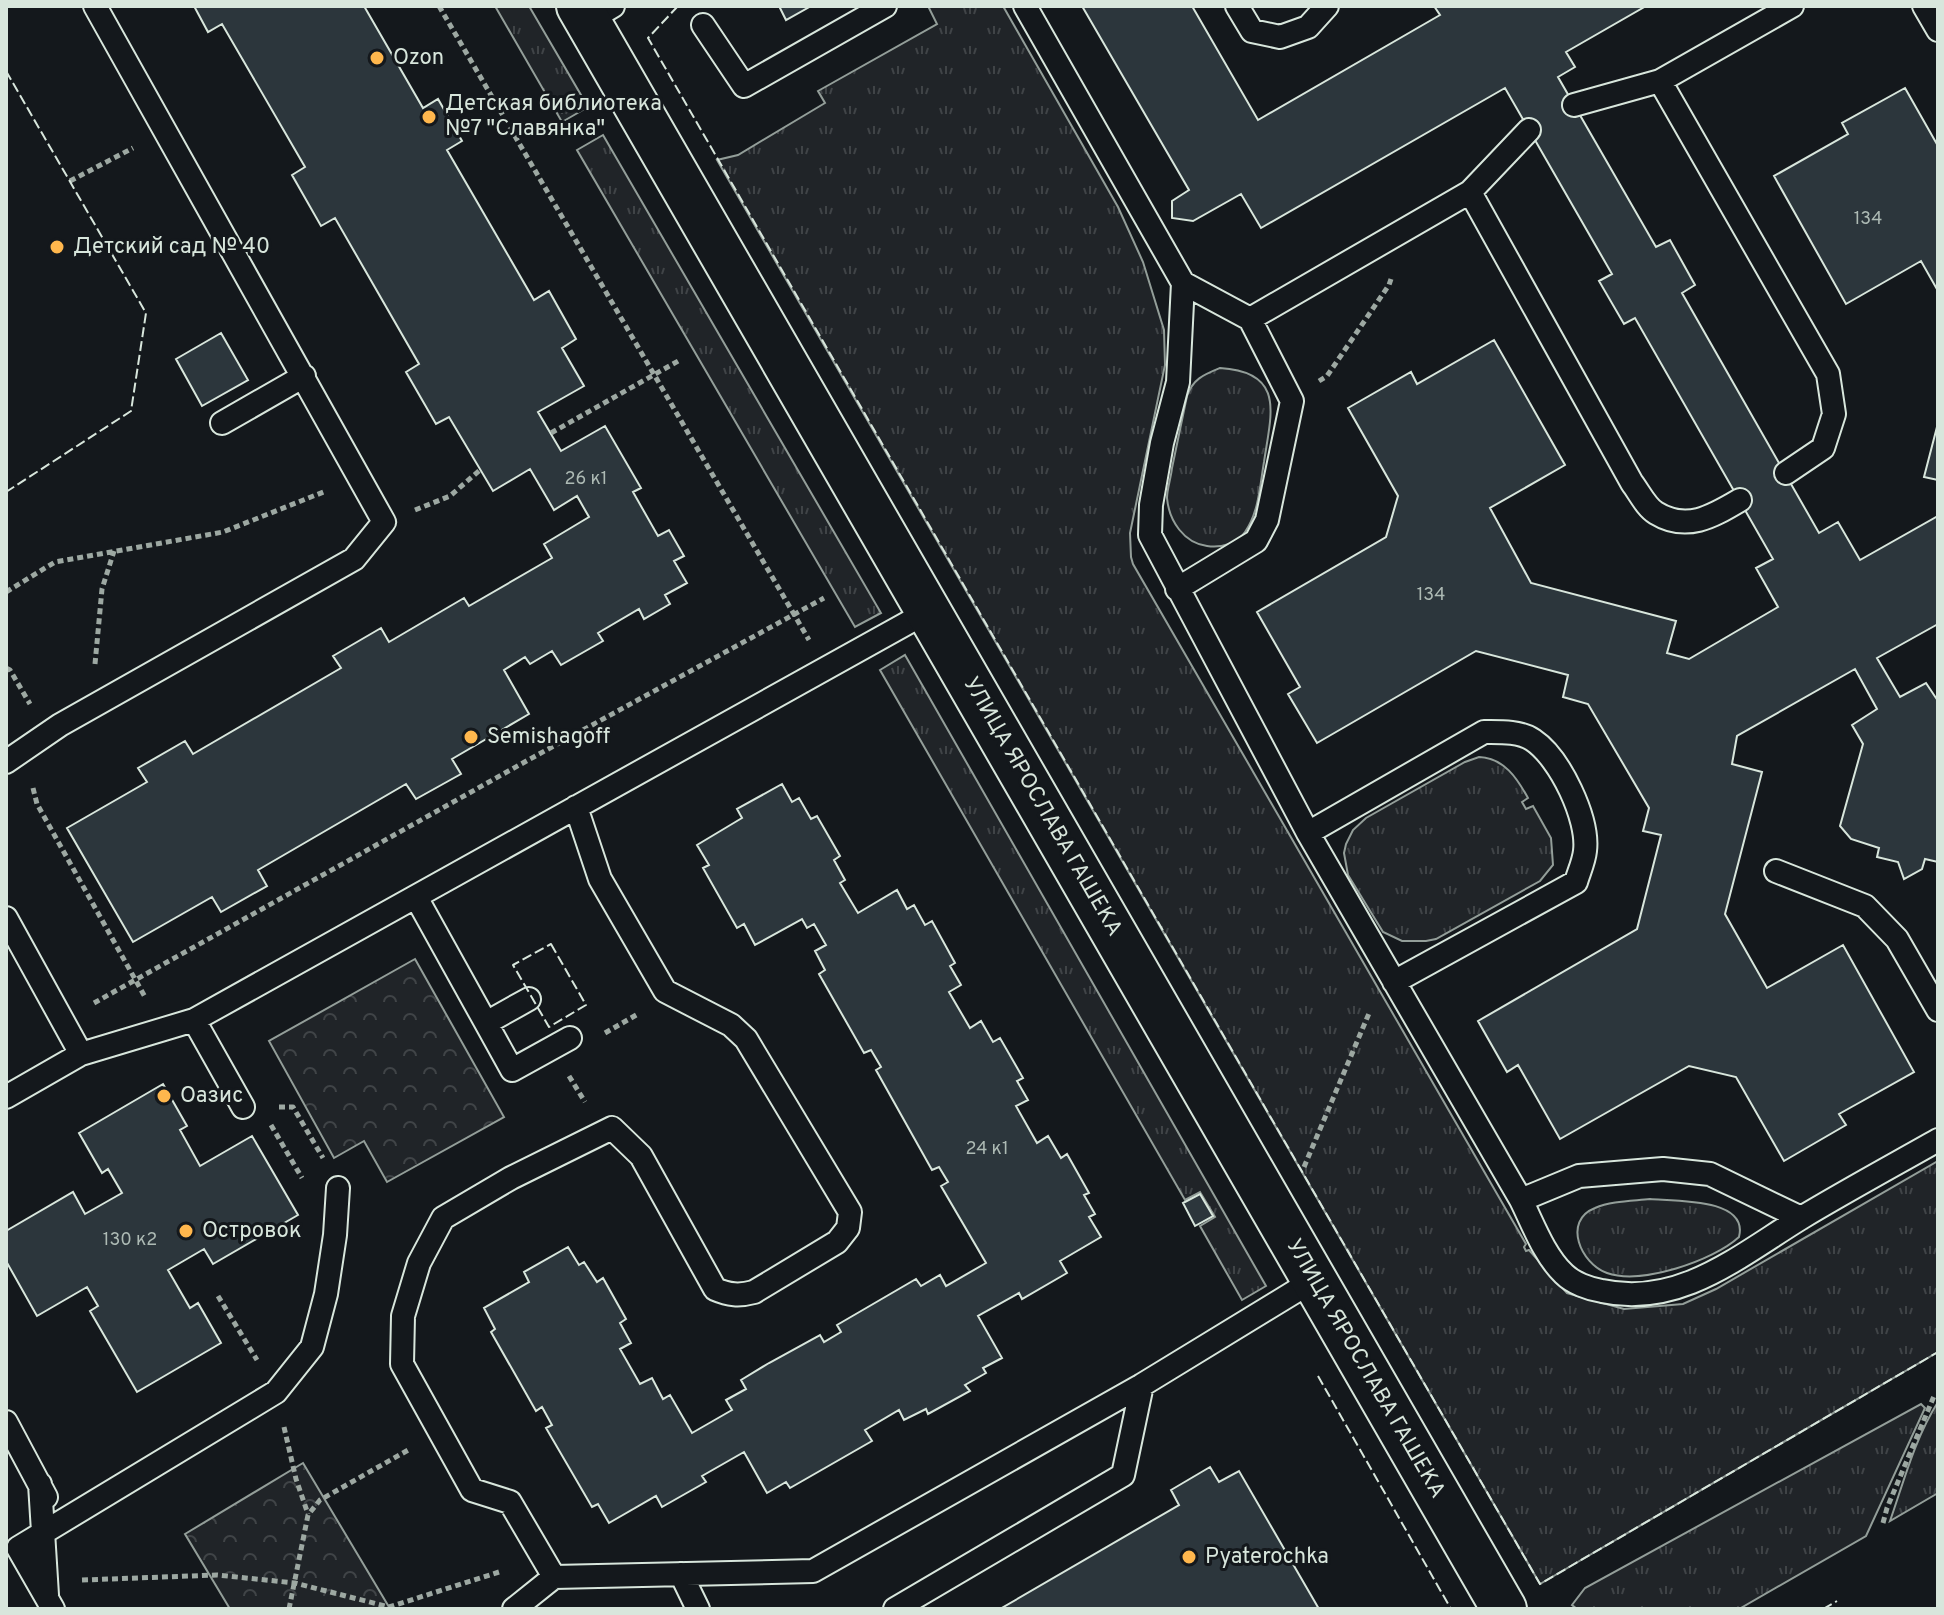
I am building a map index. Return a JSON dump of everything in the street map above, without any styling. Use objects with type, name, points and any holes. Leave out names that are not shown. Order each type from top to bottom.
[{"type":"street","name":"УЛИЦА ЯРОСЛАВА ГАШЕКА","points":[[594,11],[929,611],[1504,1609]]},
{"type":"lane","points":[[6,762],[91,707],[354,559],[384,522],[95,6]]},
{"type":"lane","points":[[703,25],[744,86],[885,6]]},
{"type":"lane","points":[[1025,6],[1183,283],[1250,319],[1292,401],[1267,520],[1256,541],[1177,589]]},
{"type":"lane","points":[[1237,6],[1252,31],[1280,37],[1308,27],[1327,6]]},
{"type":"lane","points":[[1574,105],[1660,81],[1792,6]]},
{"type":"lane","points":[[1924,6],[1938,30]]},
{"type":"lane","points":[[1660,81],[1828,374],[1834,414],[1823,448],[1786,473]]},
{"type":"lane","points":[[1250,319],[1470,192],[1529,130]]},
{"type":"lane","points":[[1470,192],[1632,483],[1654,513],[1679,522],[1707,519],[1740,500]]},
{"type":"lane","points":[[1183,283],[1178,382],[1162,443],[1151,505],[1150,535],[1308,833],[1521,1200],[1545,1247],[1564,1274],[1588,1288],[1614,1294],[1664,1293],[1692,1283],[1733,1262],[1801,1218],[1938,1140]]},
{"type":"lane","points":[[222,423],[304,376]]},
{"type":"lane","points":[[6,1097],[81,1054],[194,1020],[929,611]]},
{"type":"lane","points":[[1308,833],[1484,732],[1508,732],[1532,739],[1559,767],[1576,799],[1586,850],[1576,882],[1394,982]]},
{"type":"lane","points":[[554,1577],[510,1502],[472,1490],[402,1364],[403,1316],[419,1263],[443,1218],[511,1178],[612,1128],[641,1156],[715,1289],[727,1294],[754,1292],[837,1242],[848,1228],[850,1212],[746,1039],[731,1025],[665,991],[600,879],[576,807]]},
{"type":"lane","points":[[1776,871],[1865,906],[1897,939],[1938,1010]]},
{"type":"lane","points":[[416,897],[512,1070],[561,1043]]},
{"type":"lane","points":[[8,925],[81,1054]]},
{"type":"lane","points":[[486,1023],[529,999]]},
{"type":"lane","points":[[194,1020],[252,1107]]},
{"type":"lane","points":[[1521,1200],[1579,1176],[1663,1169],[1710,1174],[1801,1218]]},
{"type":"lane","points":[[50,1604],[12,1552],[276,1392],[312,1347],[326,1294],[338,1188]]},
{"type":"lane","points":[[514,1609],[554,1577],[813,1571],[1142,1385],[1314,1280]]},
{"type":"lane","points":[[895,1609],[1123,1475],[1142,1385]]},
{"type":"lane","points":[[9,1434],[40,1484],[52,1528],[50,1604]]},
{"type":"lane","points":[[681,1574],[698,1609]]},
{"type":"path","points":[[439,6],[826,669]]},
{"type":"path","points":[[70,181],[165,131]]},
{"type":"path","points":[[1292,401],[1327,376],[1389,285],[1402,232]]},
{"type":"path","points":[[551,433],[680,360]]},
{"type":"path","points":[[384,522],[450,496],[480,470]]},
{"type":"path","points":[[6,592],[55,562],[223,532],[360,478]]},
{"type":"path","points":[[91,707],[102,589],[114,551]]},
{"type":"path","points":[[61,1021],[824,598]]},
{"type":"path","points":[[25,749],[37,804],[163,1029]]},
{"type":"path","points":[[561,1043],[578,1049],[651,1007],[665,991]]},
{"type":"path","points":[[1303,1170],[1373,1004]]},
{"type":"path","points":[[561,1043],[603,1133]]},
{"type":"path","points":[[252,1107],[293,1107],[338,1188]]},
{"type":"path","points":[[252,1107],[335,1235]]},
{"type":"path","points":[[218,1296],[276,1392]]},
{"type":"path","points":[[1883,1523],[1934,1396]]},
{"type":"path","points":[[289,1609],[308,1515],[290,1452]]},
{"type":"path","points":[[308,1515],[320,1500],[384,1462]]},
{"type":"path","points":[[67,1580],[217,1575],[295,1583],[389,1607],[495,1573]]},
{"type":"green space","points":[[495,6],[529,6],[588,107],[562,122]]},
{"type":"green space","points":[[928,6],[1003,6],[1118,207],[1143,262],[1164,330],[1165,365],[1130,533],[1133,564],[1526,1244],[1526,1251],[1529,1250],[1567,1293],[1624,1309],[1683,1304],[1716,1289],[1938,1161],[1938,1352],[1540,1584],[717,160],[738,155],[825,103],[818,91],[937,24]]},
{"type":"green space","points":[[603,135],[881,613],[855,627],[577,150]]},
{"type":"green space","points":[[1220,368],[1241,371],[1256,378],[1265,387],[1271,412],[1253,516],[1238,540],[1223,546],[1212,546],[1199,544],[1179,530],[1167,498],[1187,396],[1199,378]]},
{"type":"green space","points":[[905,655],[1266,1286],[1242,1300],[1200,1226],[1215,1217],[1200,1192],[1185,1200],[880,670]]},
{"type":"green space","points":[[1479,757],[1503,765],[1519,783],[1528,798],[1522,802],[1526,809],[1533,806],[1551,838],[1553,865],[1540,881],[1436,939],[1402,941],[1383,932],[1348,875],[1344,853],[1353,830],[1366,818]]},
{"type":"green space","points":[[415,959],[504,1117],[387,1182],[364,1141],[334,1158],[269,1041]]},
{"type":"green space","points":[[1650,1199],[1722,1208],[1733,1215],[1739,1224],[1739,1237],[1695,1262],[1657,1273],[1621,1276],[1598,1268],[1583,1252],[1579,1242],[1579,1222],[1585,1214],[1608,1204]]},
{"type":"green space","points":[[1938,1402],[1938,1493],[1890,1521],[1916,1445]]},
{"type":"green space","points":[[1921,1404],[1925,1408],[1866,1536],[1739,1609],[1577,1609],[1572,1605],[1585,1588]]},
{"type":"green space","points":[[303,1463],[390,1609],[230,1609],[185,1534]]},
{"type":"building","points":[[194,6],[364,6],[423,108],[438,99],[462,141],[447,150],[534,300],[549,291],[576,339],[562,348],[584,386],[538,412],[561,451],[605,426],[641,488],[633,492],[658,536],[669,530],[684,556],[674,561],[687,583],[665,595],[670,604],[644,619],[639,609],[598,633],[603,641],[561,665],[552,651],[530,664],[525,657],[504,670],[529,714],[452,759],[461,774],[416,799],[406,784],[258,870],[267,886],[221,912],[212,897],[133,942],[67,828],[147,782],[138,768],[185,741],[193,754],[341,668],[333,656],[381,628],[389,642],[464,598],[469,606],[552,558],[544,544],[589,517],[577,496],[554,510],[530,469],[493,491],[449,417],[436,424],[406,372],[419,364],[335,218],[321,226],[292,175],[305,167],[222,24],[208,32]]},
{"type":"building","points":[[779,6],[811,6],[786,20]]},
{"type":"building","points":[[1082,6],[1192,6],[1258,120],[1440,15],[1434,6],[1646,6],[1566,52],[1575,67],[1558,77],[1656,247],[1670,240],[1695,285],[1682,293],[1819,533],[1838,522],[1860,560],[1938,516],[1938,624],[1877,658],[1900,697],[1926,683],[1938,701],[1938,862],[1925,859],[1922,869],[1904,879],[1898,862],[1877,857],[1879,848],[1851,839],[1840,826],[1863,744],[1852,725],[1877,709],[1855,669],[1737,736],[1732,764],[1762,772],[1725,914],[1767,988],[1843,945],[1914,1072],[1839,1114],[1846,1125],[1784,1161],[1736,1077],[1689,1066],[1560,1139],[1518,1065],[1507,1072],[1478,1021],[1637,929],[1661,835],[1643,831],[1649,808],[1588,704],[1563,697],[1568,675],[1476,651],[1317,743],[1288,694],[1300,687],[1257,612],[1386,537],[1398,496],[1348,408],[1411,372],[1417,384],[1494,340],[1565,465],[1490,508],[1531,583],[1676,621],[1667,653],[1689,659],[1778,607],[1756,568],[1773,559],[1635,318],[1624,324],[1599,281],[1612,274],[1505,88],[1261,228],[1241,194],[1193,221],[1172,218],[1172,201],[1189,190]]},
{"type":"building","points":[[1905,88],[1938,146],[1938,291],[1921,261],[1846,304],[1774,176],[1848,134],[1842,123]]},
{"type":"building","points":[[221,333],[248,380],[202,406],[176,359]]},
{"type":"building","points":[[1938,423],[1938,480],[1924,477]]},
{"type":"building","points":[[782,784],[792,802],[799,798],[811,819],[817,816],[840,856],[834,860],[845,880],[840,883],[858,913],[897,890],[907,909],[914,905],[925,925],[932,921],[955,963],[950,966],[961,985],[949,992],[970,1028],[981,1021],[993,1042],[1000,1038],[1023,1078],[1017,1081],[1028,1100],[1016,1106],[1037,1143],[1048,1136],[1061,1158],[1067,1154],[1089,1193],[1084,1195],[1095,1214],[1089,1217],[1101,1237],[1060,1261],[1067,1273],[1022,1299],[1019,1293],[978,1316],[1002,1358],[983,1368],[986,1373],[965,1385],[970,1391],[928,1414],[926,1409],[904,1420],[899,1410],[865,1430],[872,1441],[790,1488],[786,1482],[767,1493],[744,1452],[702,1476],[706,1482],[662,1507],[656,1496],[609,1523],[598,1504],[592,1507],[546,1428],[552,1425],[542,1407],[536,1411],[491,1332],[495,1329],[484,1308],[529,1282],[524,1272],[568,1247],[579,1265],[584,1262],[597,1282],[603,1278],[626,1319],[620,1323],[631,1343],[620,1349],[640,1384],[652,1378],[663,1399],[670,1395],[692,1433],[732,1410],[726,1400],[746,1389],[741,1380],[769,1363],[820,1335],[824,1342],[841,1332],[837,1325],[916,1279],[921,1286],[940,1275],[946,1286],[986,1263],[941,1186],[948,1182],[939,1167],[932,1170],[876,1070],[881,1067],[871,1050],[864,1053],[819,974],[825,970],[815,951],[826,945],[814,924],[807,928],[802,919],[755,945],[744,924],[737,928],[703,868],[709,865],[697,845],[742,818],[737,809]]},
{"type":"building","points":[[163,1084],[187,1126],[180,1130],[200,1166],[252,1136],[298,1215],[213,1264],[204,1249],[168,1270],[190,1308],[198,1303],[221,1343],[137,1392],[90,1311],[98,1306],[87,1287],[37,1316],[6,1261],[6,1231],[73,1192],[85,1214],[122,1193],[108,1169],[102,1173],[79,1133]]},
{"type":"building","points":[[1200,1194],[1213,1216],[1195,1226],[1183,1203]]},
{"type":"building","name":"Pyaterochka","points":[[1210,1467],[1219,1482],[1239,1471],[1319,1609],[1000,1609],[1179,1505],[1171,1490]]},
{"type":"fence","points":[[678,6],[648,38],[1540,1584],[1938,1352]]},
{"type":"fence","points":[[6,71],[146,313],[131,411],[6,492]]},
{"type":"fence","points":[[551,944],[586,1005],[549,1027],[513,965],[551,944]]},
{"type":"fence","points":[[1318,1376],[1451,1609]]},
{"type":"fence","points":[[1823,1609],[1837,1601]]},
{"type":"place","name":"Ozon","points":[[377,58]]},
{"type":"place","name":"Детская библиотека №7 \"Славянка\"","points":[[429,117]]},
{"type":"place","name":"Детский сад № 40","points":[[57,247]]},
{"type":"place","name":"Semishagoff","points":[[471,737]]},
{"type":"place","name":"Оазис","points":[[164,1096]]},
{"type":"place","name":"Островок","points":[[186,1231]]},
{"type":"place","name":"Pyaterochka","points":[[1189,1557]]}]
